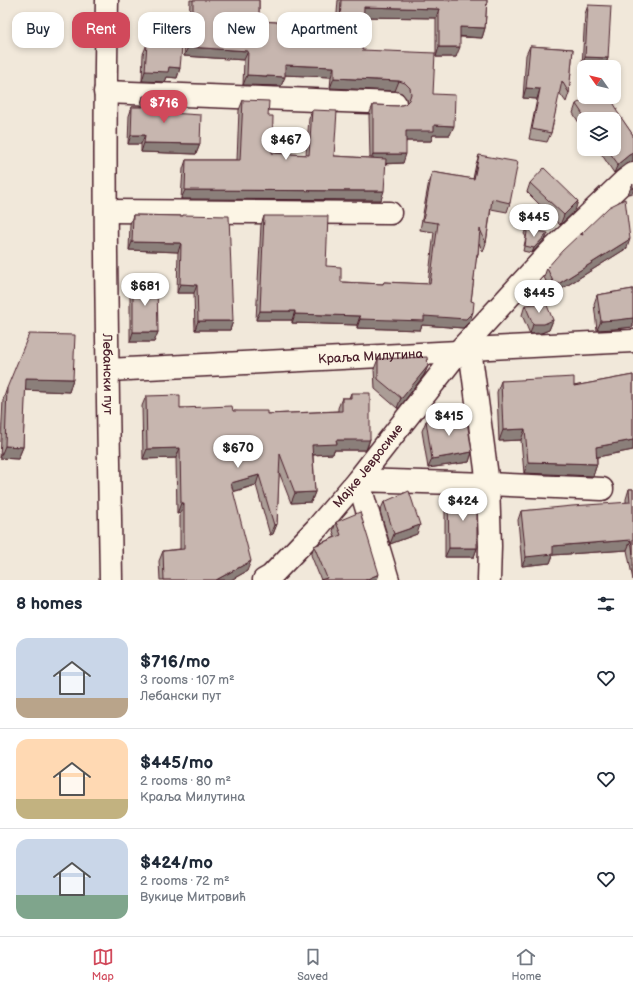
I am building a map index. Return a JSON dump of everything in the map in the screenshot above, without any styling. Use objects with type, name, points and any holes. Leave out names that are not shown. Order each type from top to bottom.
[{"type":"street","name":"Лебански пут","points":[[106,0],[106,211],[111,580]]},
{"type":"street","points":[[105,92],[395,103]]},
{"type":"street","name":"Мајке Јевросиме","points":[[264,580],[270,576],[317,528],[464,351],[550,252],[633,174]]},
{"type":"street","points":[[106,211],[390,213]]},
{"type":"street","name":"Краља Милутина","points":[[108,370],[633,341]]},
{"type":"street","points":[[464,351],[488,484],[490,580]]},
{"type":"street","points":[[388,580],[358,480],[602,489]]},
{"type":"building","points":[[193,0],[259,0],[259,12],[213,12],[213,48],[269,48],[269,22],[277,22],[277,48],[362,48],[362,50],[435,53],[433,94],[455,95],[454,126],[434,125],[434,131],[406,131],[406,154],[373,154],[373,105],[398,106],[405,104],[409,100],[411,94],[410,88],[405,83],[399,81],[334,78],[334,67],[285,65],[285,77],[247,75],[248,51],[203,48],[205,48],[205,12],[193,12]]},
{"type":"building","points":[[341,0],[487,0],[485,28],[460,27],[460,47],[439,47],[439,9],[364,7],[364,12],[341,12]]},
{"type":"building","points":[[588,5],[611,6],[608,58],[585,57]]},
{"type":"building","points":[[530,46],[573,49],[569,93],[562,81],[551,133],[532,129],[540,89],[526,88]]},
{"type":"building","points":[[147,48],[182,48],[180,68],[169,67],[168,72],[145,71]]},
{"type":"building","points":[[143,96],[167,97],[166,107],[171,107],[170,113],[201,115],[200,144],[144,143],[145,135],[131,135],[132,107],[143,107]]},
{"type":"building","points":[[243,100],[269,101],[268,116],[273,116],[272,153],[309,155],[312,110],[337,111],[334,156],[386,159],[384,191],[185,190],[186,160],[240,160]]},
{"type":"building","points":[[576,104],[614,104],[617,112],[581,112]]},
{"type":"building","points":[[621,117],[633,135],[633,153],[618,164],[612,156],[621,156]]},
{"type":"building","points":[[479,155],[518,162],[510,203],[492,199],[486,243],[480,229],[471,301],[474,302],[473,312],[466,319],[424,316],[424,321],[360,319],[360,316],[295,314],[295,311],[260,311],[264,216],[328,216],[326,266],[341,267],[341,282],[430,284],[438,223],[423,221],[432,172],[474,179]]},
{"type":"building","points":[[544,168],[578,201],[564,215],[530,183]]},
{"type":"building","points":[[625,199],[630,239],[555,286],[547,268],[580,234],[583,235],[582,233],[609,207]]},
{"type":"building","points":[[133,215],[229,216],[233,321],[198,321],[197,285],[180,284],[181,243],[132,242]]},
{"type":"building","points":[[526,229],[548,233],[534,248],[525,246]]},
{"type":"building","points":[[133,282],[157,282],[158,332],[133,332]]},
{"type":"building","points":[[633,289],[633,318],[601,321],[597,295]]},
{"type":"building","points":[[546,303],[553,320],[544,324],[533,324],[525,305]]},
{"type":"building","points":[[29,334],[75,335],[73,379],[26,378],[23,447],[5,446],[7,388]]},
{"type":"building","points":[[427,357],[428,366],[402,398],[378,379],[378,359]]},
{"type":"building","points":[[633,375],[633,440],[596,447],[597,464],[528,462],[525,429],[503,430],[501,381],[574,377],[574,386]]},
{"type":"building","points":[[351,393],[370,393],[370,439],[336,440],[337,444],[312,445],[315,492],[295,493],[280,454],[277,524],[274,525],[259,475],[231,483],[251,561],[216,580],[164,580],[163,551],[184,549],[184,503],[181,503],[180,448],[147,449],[146,396],[180,395],[180,408],[232,406],[233,411],[267,411],[267,414],[342,411],[342,398],[351,398]]},
{"type":"building","points":[[466,415],[472,452],[432,459],[426,421]]},
{"type":"building","points":[[629,489],[633,489],[633,554],[631,540],[553,546],[553,554],[526,557],[521,511],[630,502]]},
{"type":"building","points":[[409,491],[420,525],[394,534],[384,502]]},
{"type":"building","points":[[477,496],[477,548],[449,548],[448,497]]},
{"type":"building","points":[[360,512],[379,574],[365,580],[320,580],[327,578],[314,546],[341,535],[336,522]]}]
